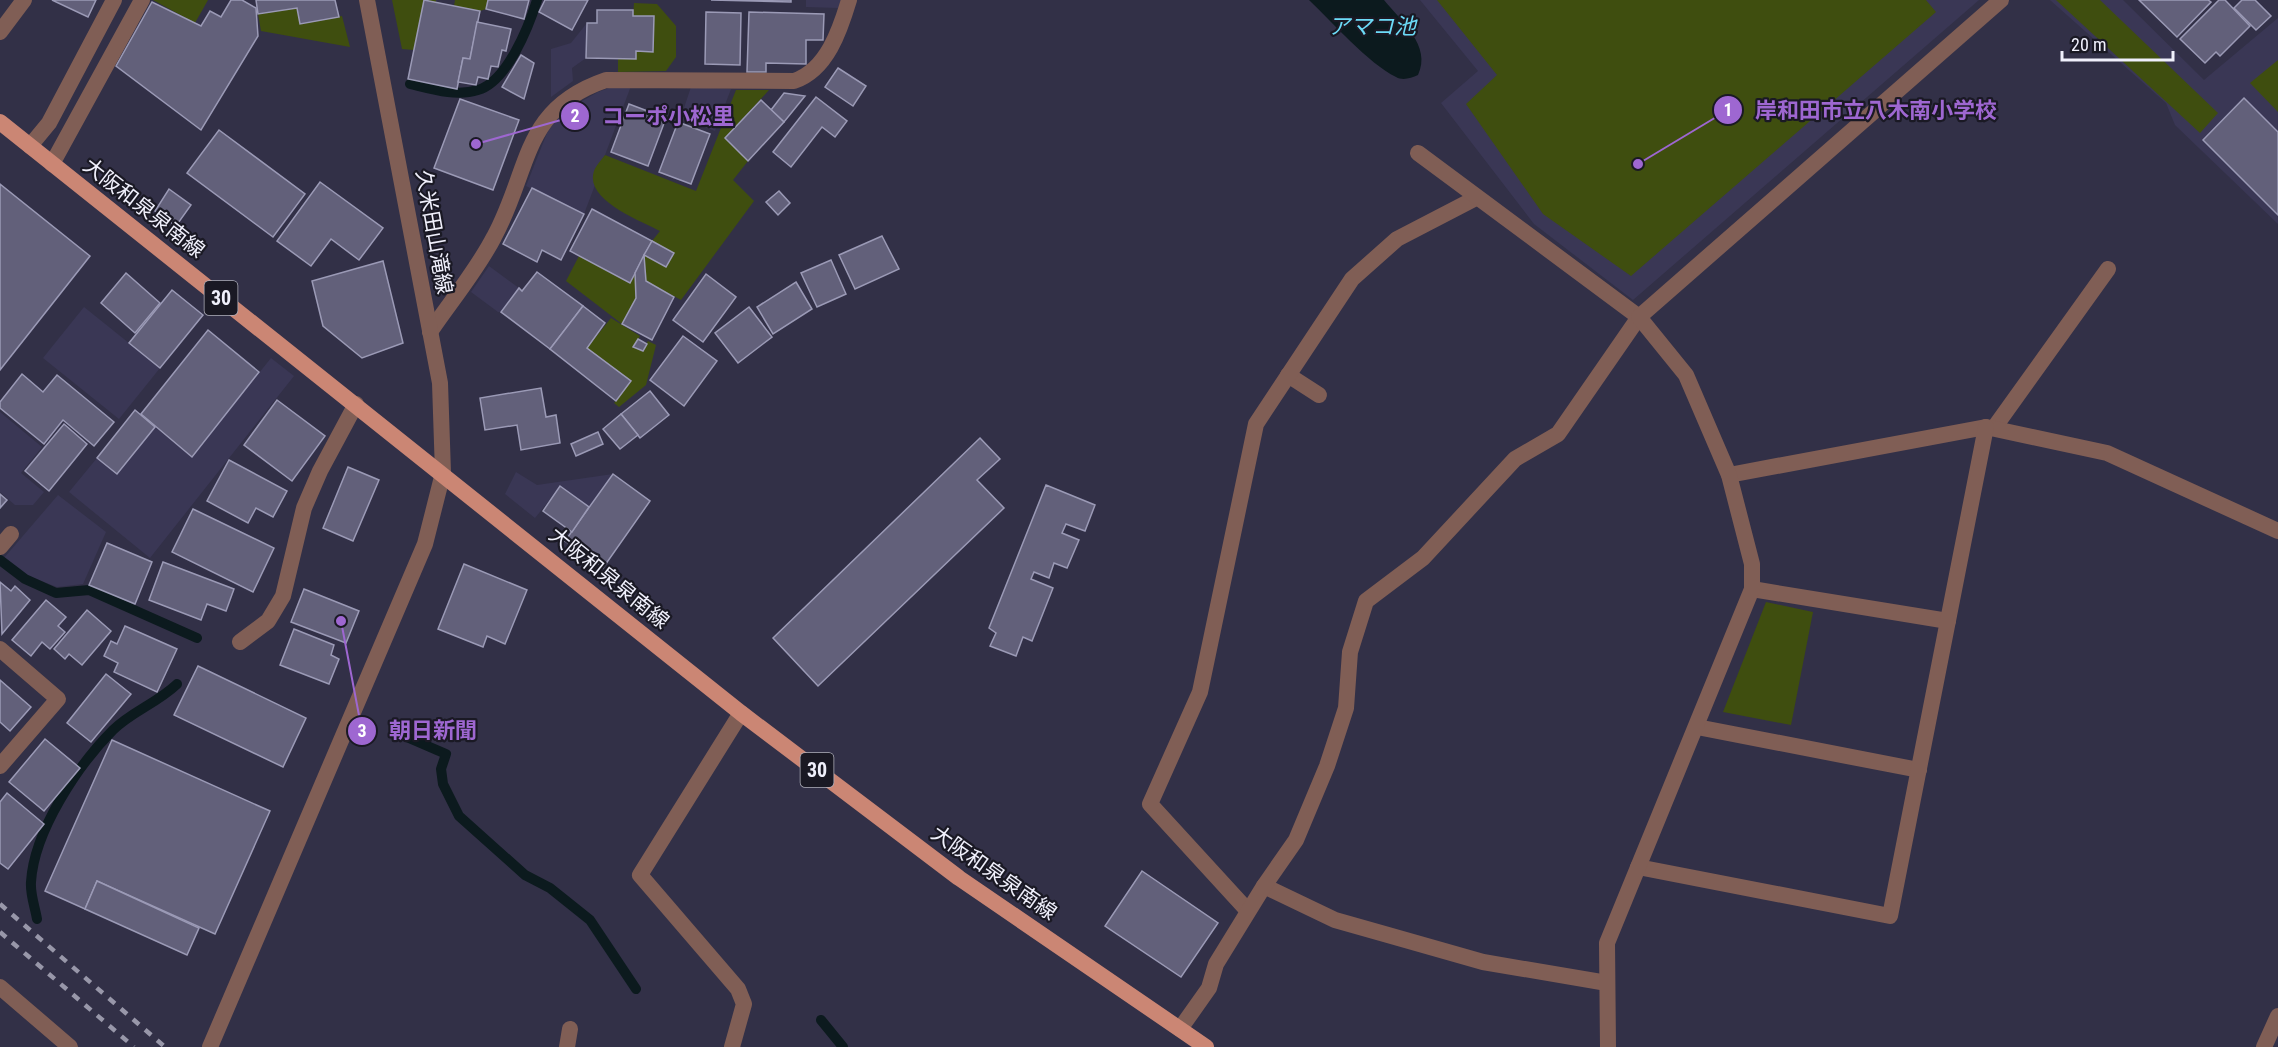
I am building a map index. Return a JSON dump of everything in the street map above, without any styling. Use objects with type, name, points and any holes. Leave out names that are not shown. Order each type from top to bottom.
[{"type":"main road","name":"大阪和泉泉南線","points":[[0,122],[443,473],[741,713],[959,878],[1206,1047]]},
{"type":"street","points":[[0,32],[24,0]]},
{"type":"street","points":[[30,146],[49,123],[114,0]]},
{"type":"street","points":[[52,164],[142,0]]},
{"type":"street","name":"久米田山滝線","points":[[210,1047],[425,544],[443,473],[440,383],[367,0]]},
{"type":"street","points":[[430,332],[494,238],[541,126],[551,111],[564,100],[583,88],[606,80],[794,81],[802,78],[819,63],[839,34],[849,0]]},
{"type":"street","points":[[1180,1029],[1209,988],[1216,964],[1263,886],[1296,840],[1327,766],[1346,708],[1350,652],[1366,601],[1423,558],[1515,459],[1558,434],[1639,317],[2001,0]]},
{"type":"street","points":[[1418,153],[1639,317],[1686,375],[1729,475],[1752,564],[1752,589],[1607,943],[1608,1047]]},
{"type":"street","points":[[1248,911],[1150,804],[1200,692],[1256,423],[1352,279],[1396,239],[1476,198]]},
{"type":"street","points":[[1638,867],[1890,916],[1948,621],[1990,427],[2108,269]]},
{"type":"street","points":[[1288,375],[1319,395]]},
{"type":"street","points":[[240,642],[268,621],[283,596],[304,508],[320,471],[356,404]]},
{"type":"street","points":[[1729,475],[1990,427],[2107,453],[2278,531]]},
{"type":"street","points":[[1752,589],[1948,621]]},
{"type":"street","points":[[0,649],[58,699],[0,766]]},
{"type":"street","points":[[732,1047],[744,1004],[738,989],[639,875],[741,713]]},
{"type":"street","points":[[1697,727],[1919,770]]},
{"type":"street","points":[[1263,886],[1335,920],[1483,962],[1607,983]]},
{"type":"street","points":[[0,987],[70,1047]]},
{"type":"street","points":[[2264,1047],[2278,1016]]},
{"type":"street","points":[[567,1047],[570,1029]]},
{"type":"shaded area","points":[[806,0],[841,0],[838,8],[806,7]]},
{"type":"shaded area","points":[[1420,0],[1979,0],[1633,300],[1534,224],[1441,103],[1478,71]]},
{"type":"shaded area","points":[[2050,0],[2123,0],[2204,80],[2278,18],[2278,224],[2175,125],[2166,103]]},
{"type":"shaded area","points":[[587,23],[586,58],[572,68],[573,81],[551,97],[551,49],[571,43]]},
{"type":"shaded area","points":[[631,86],[605,155],[594,172],[595,185],[584,214],[526,186],[547,133],[557,118],[598,92],[609,88]]},
{"type":"shaded area","points":[[691,87],[731,89],[715,131],[681,117]]},
{"type":"shaded area","points":[[489,266],[519,288],[501,312],[471,292]]},
{"type":"shaded area","points":[[84,307],[160,368],[119,419],[43,358]]},
{"type":"shaded area","points":[[271,358],[294,376],[150,558],[69,492],[97,458],[117,474],[155,427],[192,457]]},
{"type":"shaded area","points":[[0,412],[42,447],[21,473],[44,492],[33,505],[15,505],[0,492]]},
{"type":"shaded area","points":[[516,472],[537,485],[613,474],[589,507],[560,487],[535,518],[505,494]]},
{"type":"shaded area","points":[[58,495],[106,532],[83,584],[57,587],[26,575],[4,558]]},
{"type":"green space","points":[[153,0],[208,0],[195,23]]},
{"type":"green space","points":[[392,0],[424,0],[414,50],[402,49]]},
{"type":"green space","points":[[455,0],[488,0],[486,9],[480,11],[454,6]]},
{"type":"green space","points":[[1437,0],[1926,0],[1936,12],[1631,276],[1543,214],[1466,104],[1497,75]]},
{"type":"green space","points":[[2056,0],[2100,0],[2218,113],[2200,133]]},
{"type":"green space","points":[[634,3],[657,4],[676,26],[676,57],[666,71],[618,72],[618,59],[635,59],[636,51],[653,52],[654,17],[633,16]]},
{"type":"green space","points":[[297,8],[300,24],[342,16],[350,47],[261,31],[258,14]]},
{"type":"green space","points":[[2278,60],[2278,112],[2250,83]]},
{"type":"green space","points":[[736,90],[769,90],[725,138],[748,161],[733,180],[754,201],[681,300],[646,281],[644,255],[666,266],[674,253],[652,241],[660,231],[605,200],[597,191],[593,181],[594,171],[605,155],[696,191]]},
{"type":"green space","points":[[579,256],[629,283],[635,273],[636,298],[622,324],[566,281]]},
{"type":"green space","points":[[611,318],[640,336],[634,347],[642,351],[648,341],[656,345],[646,385],[619,407],[614,403],[631,381],[587,348]]},
{"type":"green space","points":[[1766,602],[1813,612],[1791,725],[1723,712]]},
{"type":"water","name":"アマコ池","points":[[1309,0],[1384,0],[1413,34],[1418,44],[1421,64],[1418,75],[1401,79],[1385,71],[1362,52]]},
{"type":"building","points":[[52,0],[96,0],[88,17]]},
{"type":"building","points":[[231,0],[242,0],[256,8],[258,36],[201,130],[116,66],[152,2],[201,26],[210,11],[221,17]]},
{"type":"building","points":[[256,0],[335,0],[339,17],[300,24],[297,8],[258,14]]},
{"type":"building","points":[[424,0],[480,11],[470,59],[463,58],[457,89],[408,79]]},
{"type":"building","points":[[488,0],[529,0],[524,19],[486,9]]},
{"type":"building","points":[[545,0],[588,0],[572,30],[539,12]]},
{"type":"building","points":[[711,0],[791,0],[791,2]]},
{"type":"building","points":[[2139,0],[2208,0],[2211,2],[2177,37]]},
{"type":"building","points":[[2219,0],[2225,0],[2250,26],[2220,56],[2216,52],[2205,63],[2180,39]]},
{"type":"building","points":[[2242,0],[2255,0],[2271,16],[2256,30],[2234,8]]},
{"type":"building","points":[[597,10],[633,10],[633,16],[654,16],[653,52],[636,51],[636,59],[586,58],[587,23],[597,23]]},
{"type":"building","points":[[706,12],[741,13],[740,65],[705,64]]},
{"type":"building","points":[[749,12],[824,14],[823,40],[806,40],[806,64],[766,63],[766,72],[747,72]]},
{"type":"building","points":[[477,22],[511,29],[506,51],[502,50],[498,67],[491,66],[488,79],[478,77],[476,85],[458,82],[463,58],[470,59]]},
{"type":"building","points":[[521,55],[534,63],[524,99],[502,87]]},
{"type":"building","points":[[838,68],[866,86],[853,106],[825,87]]},
{"type":"building","points":[[784,93],[805,96],[784,122],[771,110]]},
{"type":"building","points":[[816,97],[847,121],[835,137],[822,127],[791,167],[773,152]]},
{"type":"building","points":[[2244,98],[2278,132],[2278,215],[2203,140]]},
{"type":"building","points":[[460,99],[519,120],[493,190],[434,168]]},
{"type":"building","points":[[761,100],[784,122],[748,161],[725,138]]},
{"type":"building","points":[[629,104],[666,118],[648,166],[611,152]]},
{"type":"building","points":[[678,122],[710,134],[691,184],[659,172]]},
{"type":"building","points":[[219,130],[305,194],[273,237],[187,173]]},
{"type":"building","points":[[320,182],[383,228],[359,260],[331,239],[311,266],[277,241]]},
{"type":"building","points":[[0,184],[90,256],[0,370]]},
{"type":"building","points":[[532,188],[584,214],[561,260],[542,250],[537,262],[503,244]]},
{"type":"building","points":[[169,189],[191,205],[176,226],[155,211]]},
{"type":"building","points":[[779,191],[790,203],[778,215],[766,202]]},
{"type":"building","points":[[592,209],[652,241],[630,283],[570,251]]},
{"type":"building","points":[[882,236],[899,269],[855,289],[839,255]]},
{"type":"building","points":[[652,241],[674,253],[666,267],[644,255]]},
{"type":"building","points":[[644,255],[646,281],[674,297],[652,340],[622,324],[636,298],[635,273]]},
{"type":"building","points":[[831,260],[846,294],[817,307],[801,273]]},
{"type":"building","points":[[383,261],[403,343],[362,358],[323,326],[312,281]]},
{"type":"building","points":[[537,272],[583,306],[550,349],[501,312],[519,288],[522,291]]},
{"type":"building","points":[[126,273],[160,303],[135,333],[101,303]]},
{"type":"building","points":[[706,274],[736,297],[703,342],[673,320]]},
{"type":"building","points":[[796,282],[812,309],[773,334],[757,307]]},
{"type":"building","points":[[172,290],[203,315],[160,368],[129,343]]},
{"type":"building","points":[[583,306],[605,323],[587,348],[631,381],[616,401],[550,349]]},
{"type":"building","points":[[749,307],[772,337],[738,363],[715,333]]},
{"type":"building","points":[[208,330],[259,372],[192,457],[141,414]]},
{"type":"building","points":[[683,336],[717,361],[684,406],[650,380]]},
{"type":"building","points":[[638,339],[647,344],[643,351],[633,347]]},
{"type":"building","points":[[22,374],[43,392],[57,375],[114,422],[94,446],[63,420],[44,444],[0,408],[0,402]]},
{"type":"building","points":[[541,388],[546,417],[556,415],[560,443],[521,450],[517,425],[485,430],[480,398]]},
{"type":"building","points":[[650,391],[669,415],[640,438],[621,414]]},
{"type":"building","points":[[277,400],[325,436],[292,481],[244,445]]},
{"type":"building","points":[[135,410],[155,427],[117,474],[97,458]]},
{"type":"building","points":[[621,414],[638,435],[620,449],[603,429]]},
{"type":"building","points":[[64,424],[87,444],[49,491],[25,471]]},
{"type":"building","points":[[598,432],[603,444],[576,456],[571,444]]},
{"type":"building","points":[[980,438],[1000,459],[977,480],[1004,508],[818,686],[773,638]]},
{"type":"building","points":[[229,460],[287,491],[273,517],[256,508],[248,523],[207,501]]},
{"type":"building","points":[[348,467],[379,480],[353,541],[323,528]]},
{"type":"building","points":[[613,474],[650,501],[603,568],[565,541]]},
{"type":"building","points":[[1046,485],[1095,505],[1085,531],[1066,524],[1062,533],[1079,540],[1067,568],[1054,563],[1049,578],[1034,572],[1031,579],[1053,588],[1032,641],[1023,637],[1016,656],[990,646],[996,633],[989,628]]},
{"type":"building","points":[[560,486],[589,507],[572,532],[543,511]]},
{"type":"building","points":[[0,494],[7,500],[0,508]]},
{"type":"building","points":[[193,509],[274,548],[253,592],[172,552]]},
{"type":"building","points":[[107,543],[152,562],[135,604],[89,585]]},
{"type":"building","points":[[163,562],[234,589],[226,611],[207,604],[201,620],[149,600]]},
{"type":"building","points":[[464,564],[527,590],[505,644],[487,636],[483,647],[438,629]]},
{"type":"building","points":[[0,582],[11,591],[15,586],[30,600],[2,634]]},
{"type":"building","points":[[304,589],[359,611],[346,643],[291,622]]},
{"type":"building","points":[[46,600],[66,617],[58,626],[65,632],[50,649],[42,642],[31,656],[12,640]]},
{"type":"building","points":[[87,610],[111,631],[82,665],[69,654],[65,659],[54,649]]},
{"type":"building","points":[[125,626],[177,649],[157,692],[114,672],[118,663],[104,656],[111,641],[117,644]]},
{"type":"building","points":[[294,629],[334,645],[331,655],[339,659],[329,684],[280,665]]},
{"type":"building","points":[[198,666],[306,718],[283,767],[174,715]]},
{"type":"building","points":[[106,674],[131,694],[91,742],[67,723]]},
{"type":"building","points":[[0,680],[31,707],[10,731],[0,722]]},
{"type":"building","points":[[45,739],[80,768],[44,811],[9,782]]},
{"type":"building","points":[[112,740],[270,811],[215,934],[97,881],[85,909],[45,891]]},
{"type":"building","points":[[7,793],[44,824],[8,869],[0,863],[0,802]]},
{"type":"building","points":[[1142,871],[1218,923],[1181,977],[1105,926]]},
{"type":"building","points":[[97,881],[199,928],[187,955],[85,909]]},
{"type":"waterway","points":[[410,84],[444,92],[461,93],[489,85],[515,52],[537,0]]},
{"type":"waterway","points":[[0,560],[25,579],[56,593],[89,590],[197,638]]},
{"type":"waterway","points":[[37,919],[31,887],[34,862],[40,842],[60,800],[86,761],[113,730],[177,684]]},
{"type":"waterway","points":[[395,732],[446,754],[441,769],[443,784],[459,816],[525,875],[550,888],[590,920],[636,989]]},
{"type":"waterway","points":[[821,1020],[843,1047]]},
{"type":"railway","points":[[0,904],[165,1047]]},
{"type":"railway","points":[[0,932],[134,1047]]},
{"type":"place","name":"コーポ小松里","points":[[476,144]]},
{"type":"place","name":"岸和田市立八木南小学校","points":[[1638,164]]},
{"type":"place","name":"朝日新聞","points":[[341,621]]}]
